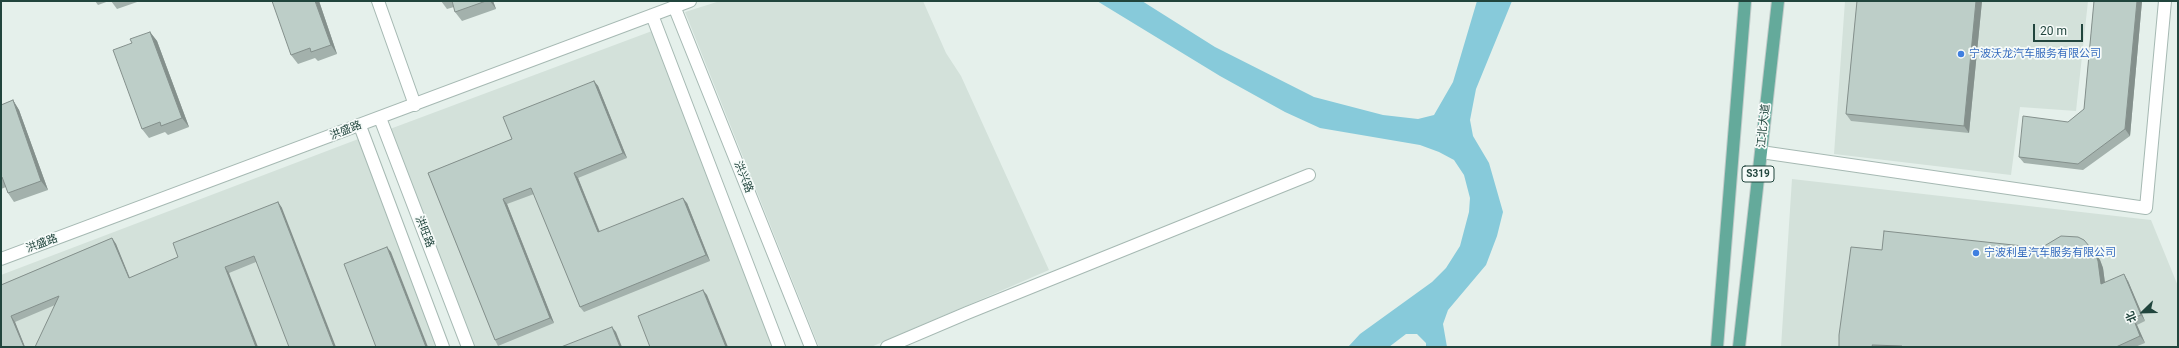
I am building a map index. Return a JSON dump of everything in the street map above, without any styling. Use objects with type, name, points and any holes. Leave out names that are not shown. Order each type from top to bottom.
[{"type":"main road","name":"S319","points":[[1717,347],[1745,1]]},
{"type":"main road","name":"江北大道","points":[[1739,347],[1778,1]]},
{"type":"street","points":[[378,1],[415,105]]},
{"type":"street","name":"洪盛路","points":[[1,259],[360,126],[690,1]]},
{"type":"street","points":[[1761,152],[2146,208],[2164,1]]},
{"type":"street","name":"洪兴路","points":[[674,6],[811,347]]},
{"type":"street","points":[[652,15],[779,347]]},
{"type":"street","name":"洪旺路","points":[[380,118],[468,347]]},
{"type":"street","name":"洪旺路","points":[[360,126],[443,347]]},
{"type":"street","points":[[887,347],[967,313],[1308,175]]},
{"type":"shaded area","points":[[720,1],[923,1],[946,53],[961,76],[1049,270],[871,347],[819,347],[685,12]]},
{"type":"shaded area","name":"宁波沃龙汽车服务有限公司","points":[[1845,1],[2088,1],[2076,111],[2020,107],[2011,175],[1834,154]]},
{"type":"shaded area","points":[[652,31],[773,347],[473,347],[390,129]]},
{"type":"shaded area","points":[[361,138],[438,347],[1,347],[1,275]]},
{"type":"shaded area","name":"宁波利星汽车服务有限公司","points":[[1792,179],[2151,220],[2178,286],[2178,347],[1781,347]]},
{"type":"water","points":[[1097,1],[1142,1],[1215,47],[1314,97],[1383,115],[1418,119],[1434,115],[1453,82],[1477,1],[1512,1],[1476,89],[1470,120],[1473,136],[1489,163],[1503,212],[1497,236],[1486,265],[1448,310],[1443,324],[1447,347],[1426,347],[1426,343],[1417,334],[1406,334],[1389,347],[1348,347],[1360,334],[1432,282],[1446,268],[1460,246],[1469,212],[1470,198],[1464,175],[1454,160],[1439,152],[1420,145],[1320,128],[1285,112],[1220,76]]},
{"type":"building","points":[[272,1],[315,1],[331,45],[311,52],[310,48],[291,55]]},
{"type":"building","points":[[452,1],[486,1],[455,12]]},
{"type":"building","points":[[1857,1],[1976,1],[1964,126],[1846,114]]},
{"type":"building","points":[[2094,1],[2137,1],[2125,129],[2078,164],[2019,157],[2023,116],[2068,122],[2084,109]]},
{"type":"building","points":[[150,32],[182,118],[161,126],[160,122],[142,129],[113,50],[132,43],[130,39]]},
{"type":"building","points":[[594,81],[623,153],[574,173],[598,232],[683,198],[706,255],[580,307],[531,188],[503,199],[550,318],[495,340],[428,173],[512,139],[503,117]]},
{"type":"building","points":[[13,100],[41,181],[8,193],[1,177],[1,105]]},
{"type":"building","points":[[278,202],[334,347],[289,347],[254,256],[225,267],[256,347],[35,347],[59,296],[11,316],[24,347],[1,347],[1,285],[112,238],[129,278],[178,257],[173,243]]},
{"type":"building","points":[[1884,231],[2041,248],[2061,236],[2078,237],[2084,240],[2095,253],[2098,261],[2101,284],[2124,274],[2141,315],[2133,318],[2140,336],[2116,347],[1902,347],[1872,345],[1873,347],[1839,347],[1839,335],[1851,247],[1882,250]]},
{"type":"building","points":[[387,247],[426,347],[376,347],[344,264]]},
{"type":"building","points":[[703,290],[726,347],[650,347],[638,316]]},
{"type":"building","points":[[612,327],[620,347],[561,347]]},
{"type":"place","name":"宁波沃龙汽车服务有限公司","points":[[1961,54]]},
{"type":"place","name":"宁波利星汽车服务有限公司","points":[[1976,253]]}]
